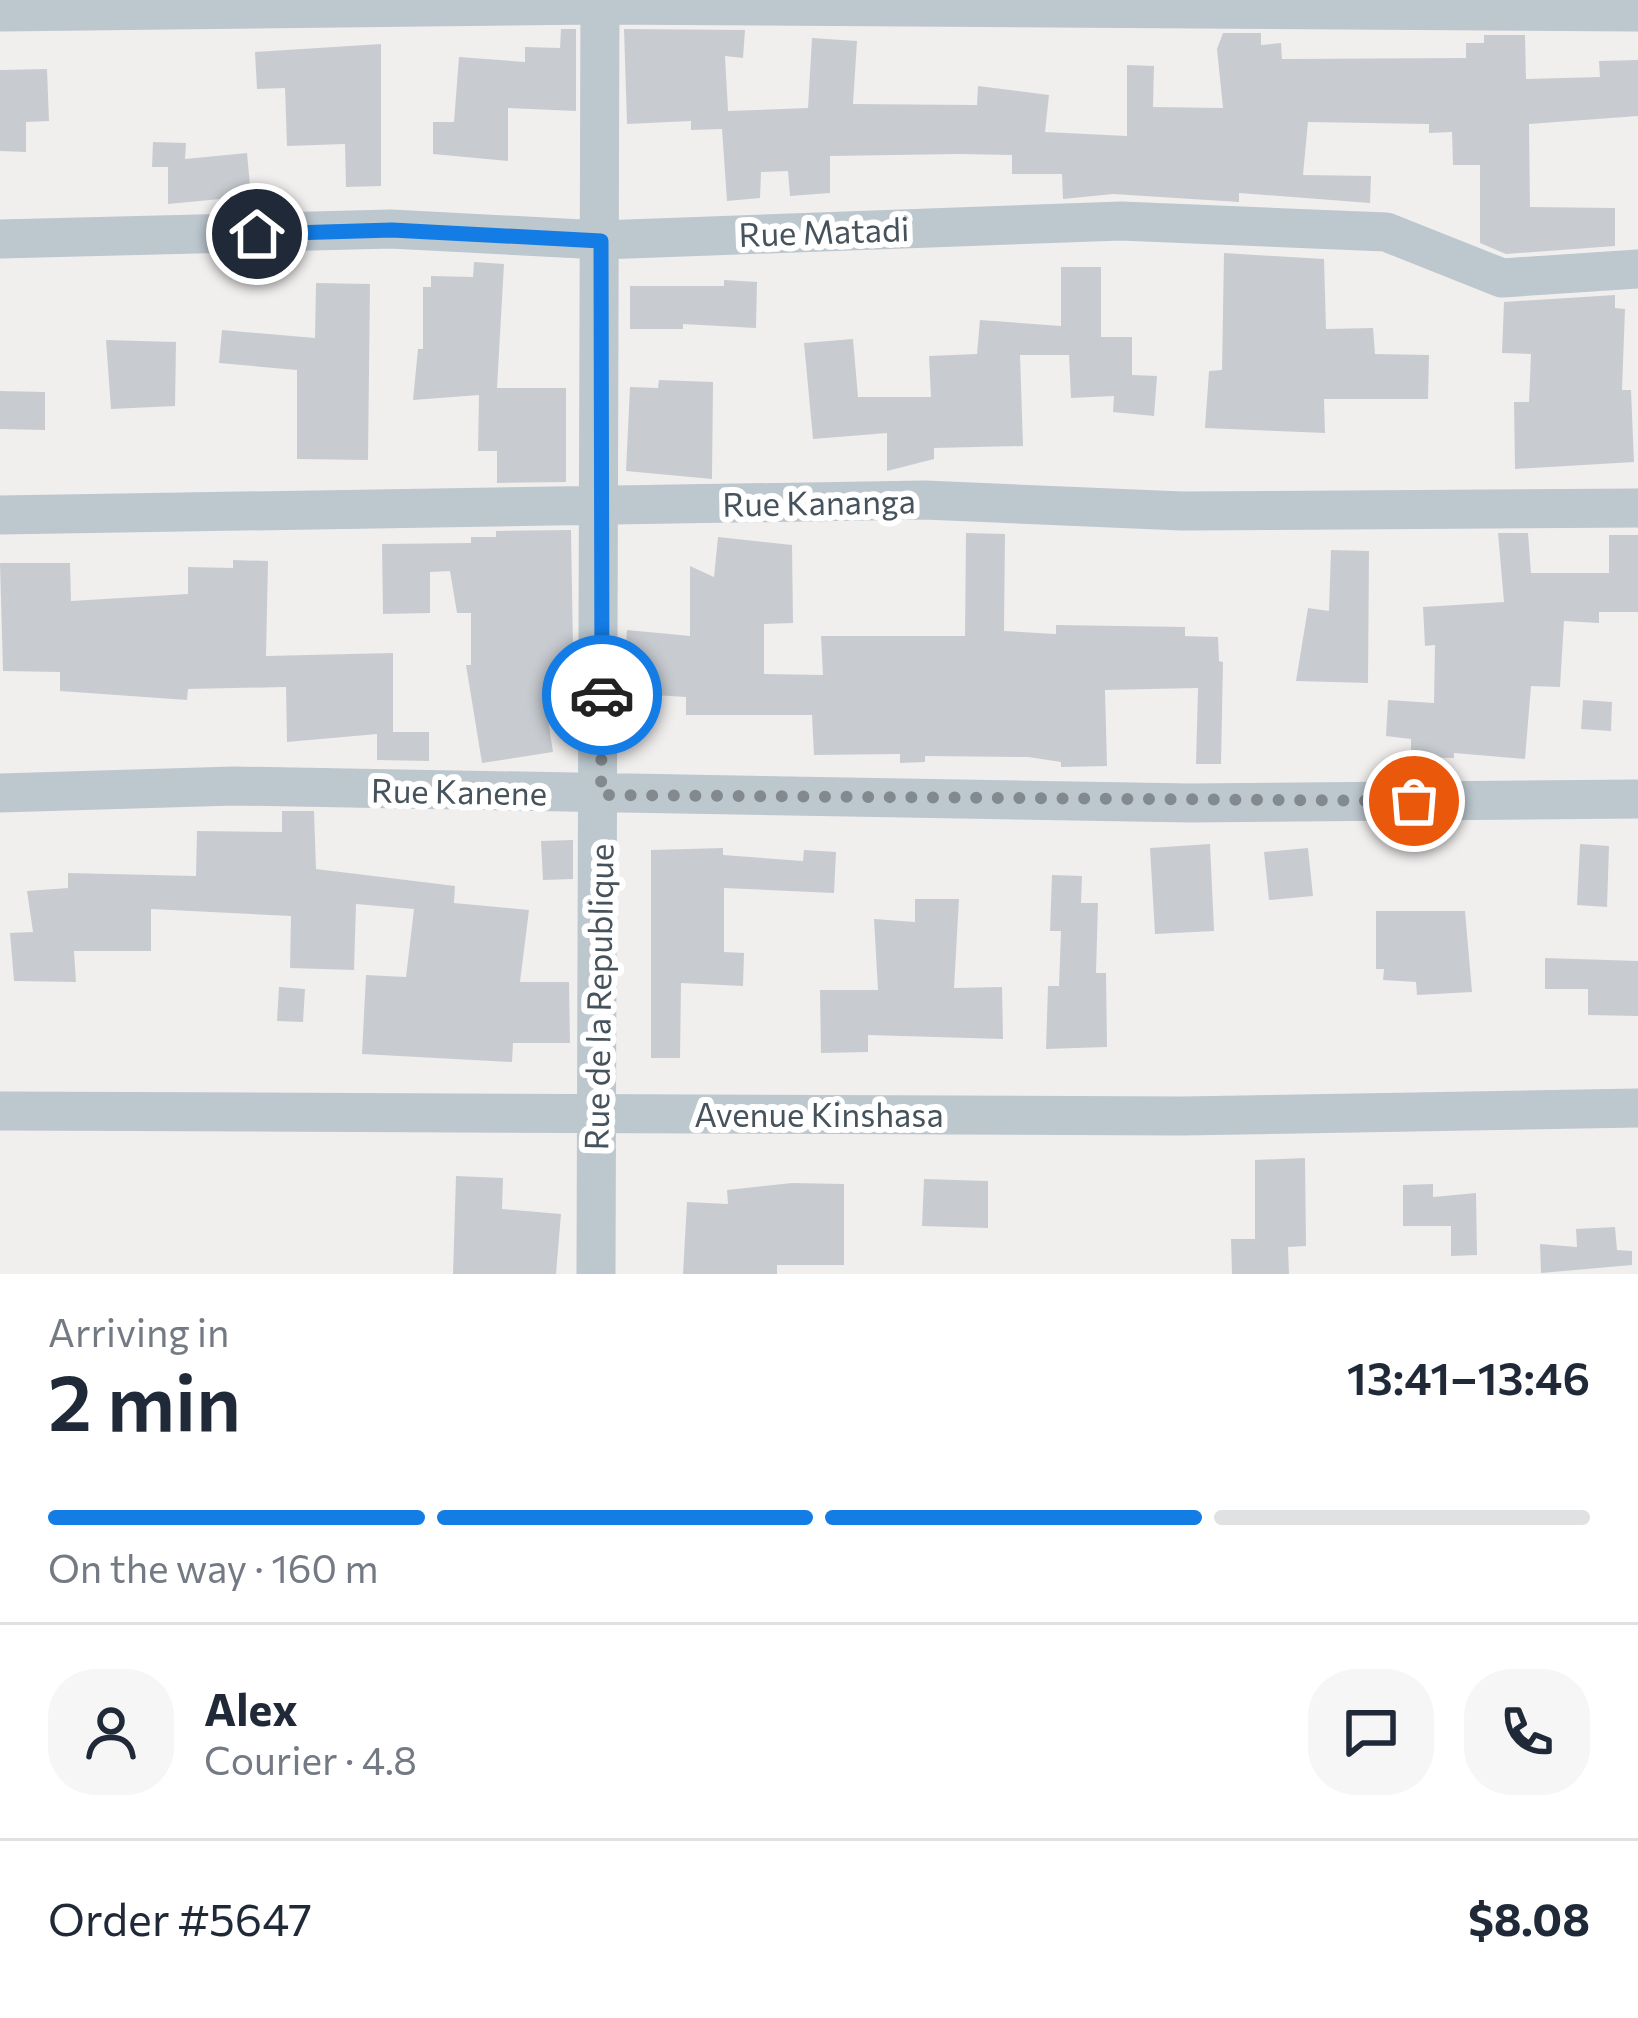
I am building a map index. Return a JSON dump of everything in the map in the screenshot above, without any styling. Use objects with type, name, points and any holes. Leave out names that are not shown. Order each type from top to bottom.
[{"type":"street","points":[[0,12],[600,2],[1638,12]]},
{"type":"street","name":"Rue de la Republique","points":[[596,1274],[600,2]]},
{"type":"street","name":"Rue Matadi","points":[[0,239],[392,230],[601,241],[1141,222],[1386,232],[1502,278],[1638,269]]},
{"type":"street","name":"Rue Kananga","points":[[0,515],[602,509],[925,500],[1182,511],[1638,508]]},
{"type":"street","name":"Rue Kanene","points":[[0,793],[234,786],[1190,803],[1638,800]]},
{"type":"street","name":"Avenue Kinshasa","points":[[0,1111],[1182,1116],[1638,1108]]},
{"type":"building","points":[[561,29],[576,29],[576,111],[508,108],[508,161],[433,154],[433,122],[454,122],[459,57],[525,62],[525,47],[560,48]]},
{"type":"building","points":[[624,29],[745,30],[743,58],[725,56],[728,111],[808,108],[812,38],[857,41],[853,104],[977,105],[978,86],[1049,95],[1045,132],[1127,136],[1127,65],[1154,66],[1153,107],[1223,108],[1217,49],[1223,33],[1261,33],[1261,45],[1281,43],[1282,59],[1466,58],[1466,43],[1484,43],[1484,35],[1525,35],[1526,79],[1600,77],[1599,61],[1638,60],[1638,116],[1529,124],[1530,207],[1615,208],[1615,246],[1506,254],[1480,243],[1480,165],[1453,165],[1452,132],[1429,133],[1429,124],[1308,122],[1303,175],[1371,176],[1370,203],[1239,193],[1239,202],[1113,194],[1063,199],[1062,174],[1012,174],[1012,155],[959,154],[830,156],[830,193],[790,196],[788,171],[761,172],[760,198],[727,201],[722,129],[691,130],[691,121],[627,124]]},
{"type":"building","points":[[381,44],[381,186],[346,187],[345,144],[287,146],[285,88],[257,89],[255,52]]},
{"type":"building","points":[[47,69],[49,121],[26,122],[26,152],[0,151],[0,70]]},
{"type":"building","points":[[153,142],[186,143],[185,159],[247,153],[251,196],[168,204],[168,167],[152,167]]},
{"type":"building","points":[[1224,253],[1324,259],[1326,329],[1373,328],[1375,354],[1429,355],[1428,399],[1324,399],[1325,433],[1205,428],[1209,371],[1222,370]]},
{"type":"building","points":[[474,262],[504,264],[497,388],[566,388],[566,482],[497,483],[497,451],[478,451],[479,395],[413,400],[418,349],[423,349],[423,287],[431,287],[431,276],[473,277]]},
{"type":"building","points":[[1061,267],[1101,267],[1101,337],[1132,337],[1132,375],[1157,376],[1154,416],[1113,412],[1114,396],[1071,398],[1069,355],[1020,355],[1023,446],[934,448],[934,459],[887,471],[887,433],[813,439],[804,343],[853,339],[858,397],[931,397],[929,356],[977,354],[980,320],[1061,326]]},
{"type":"building","points":[[724,280],[757,282],[756,328],[683,324],[683,329],[630,329],[630,286],[724,286]]},
{"type":"building","points":[[316,283],[370,284],[368,460],[297,459],[297,370],[219,363],[222,330],[315,338]]},
{"type":"building","points":[[1615,295],[1615,308],[1625,309],[1622,390],[1631,390],[1634,462],[1515,469],[1514,402],[1529,402],[1531,354],[1502,353],[1504,302]]},
{"type":"building","points":[[106,340],[176,342],[175,406],[111,409]]},
{"type":"building","points":[[659,380],[713,382],[712,479],[626,471],[630,387],[658,388]]},
{"type":"building","points":[[0,391],[45,392],[45,430],[0,429]]},
{"type":"building","points":[[571,530],[574,708],[545,700],[553,752],[482,763],[466,665],[471,665],[471,613],[457,613],[450,571],[430,572],[430,613],[383,614],[382,544],[471,543],[471,537],[496,537],[496,531]]},
{"type":"building","points":[[966,533],[1005,534],[1004,631],[1056,634],[1056,625],[1185,627],[1185,636],[1218,637],[1219,661],[1223,662],[1221,764],[1196,764],[1198,688],[1105,690],[1107,766],[1061,767],[1061,762],[1028,757],[925,756],[925,762],[900,763],[900,754],[814,755],[812,715],[686,715],[686,697],[622,693],[627,630],[690,636],[690,566],[714,577],[718,537],[792,545],[793,623],[764,624],[764,674],[823,675],[821,636],[965,636]]},
{"type":"building","points":[[1498,533],[1528,533],[1531,573],[1609,573],[1609,535],[1638,535],[1638,612],[1599,612],[1599,623],[1564,621],[1560,687],[1531,686],[1525,759],[1454,753],[1454,758],[1411,757],[1411,739],[1386,736],[1388,700],[1434,703],[1435,645],[1425,646],[1423,607],[1504,602]]},
{"type":"building","points":[[1331,550],[1369,551],[1368,683],[1296,681],[1308,608],[1329,611]]},
{"type":"building","points":[[233,560],[268,561],[266,656],[393,653],[393,732],[429,732],[429,761],[377,760],[377,734],[287,742],[286,687],[188,689],[187,700],[60,691],[60,672],[3,671],[0,563],[70,563],[71,601],[188,594],[188,567],[233,568]]},
{"type":"building","points":[[1583,700],[1612,702],[1611,731],[1581,729]]},
{"type":"building","points":[[282,811],[314,811],[316,869],[455,886],[454,903],[529,910],[520,982],[569,982],[570,1043],[513,1043],[512,1062],[362,1054],[366,975],[406,977],[414,909],[356,904],[354,970],[290,968],[291,916],[151,909],[151,951],[74,951],[76,982],[14,981],[10,933],[33,932],[27,891],[68,888],[68,873],[196,876],[197,831],[282,832]]},
{"type":"building","points":[[573,840],[573,879],[543,880],[541,841]]},
{"type":"building","points":[[1210,844],[1214,931],[1155,934],[1150,848]]},
{"type":"building","points":[[1580,844],[1609,846],[1607,907],[1577,905]]},
{"type":"building","points":[[723,848],[723,855],[803,861],[804,850],[836,852],[834,893],[724,888],[724,952],[744,953],[743,986],[681,983],[680,1058],[651,1058],[651,850]]},
{"type":"building","points":[[1308,848],[1313,896],[1269,900],[1264,852]]},
{"type":"building","points":[[1052,875],[1082,876],[1081,903],[1098,903],[1096,973],[1106,973],[1107,1047],[1046,1049],[1048,986],[1059,986],[1061,931],[1050,931]]},
{"type":"building","points":[[915,899],[959,899],[954,988],[1002,987],[1003,1039],[868,1035],[868,1052],[821,1053],[820,990],[878,990],[874,919],[915,922]]},
{"type":"building","points":[[1376,911],[1465,911],[1472,992],[1417,995],[1416,982],[1383,980],[1384,969],[1376,969]]},
{"type":"building","points":[[1545,958],[1638,961],[1638,1016],[1588,1015],[1588,989],[1545,989]]},
{"type":"building","points":[[279,987],[305,989],[303,1022],[277,1021]]},
{"type":"building","points":[[1305,1158],[1306,1246],[1288,1247],[1289,1274],[1232,1274],[1231,1239],[1255,1239],[1255,1160]]},
{"type":"building","points":[[456,1176],[503,1178],[502,1209],[561,1214],[556,1274],[453,1274]]},
{"type":"building","points":[[924,1179],[988,1181],[988,1228],[922,1226]]},
{"type":"building","points":[[792,1183],[844,1184],[844,1265],[777,1265],[777,1274],[683,1274],[687,1202],[728,1204],[727,1190]]},
{"type":"building","points":[[1433,1184],[1433,1197],[1476,1193],[1477,1255],[1451,1256],[1451,1226],[1403,1226],[1403,1185]]},
{"type":"building","points":[[1615,1227],[1617,1250],[1632,1251],[1632,1265],[1541,1273],[1540,1244],[1577,1247],[1576,1229]]},
{"type":"way so far","points":[[602,695],[601,795],[1414,801]]},
{"type":"route","points":[[257,234],[392,230],[601,241],[602,695]]}]
